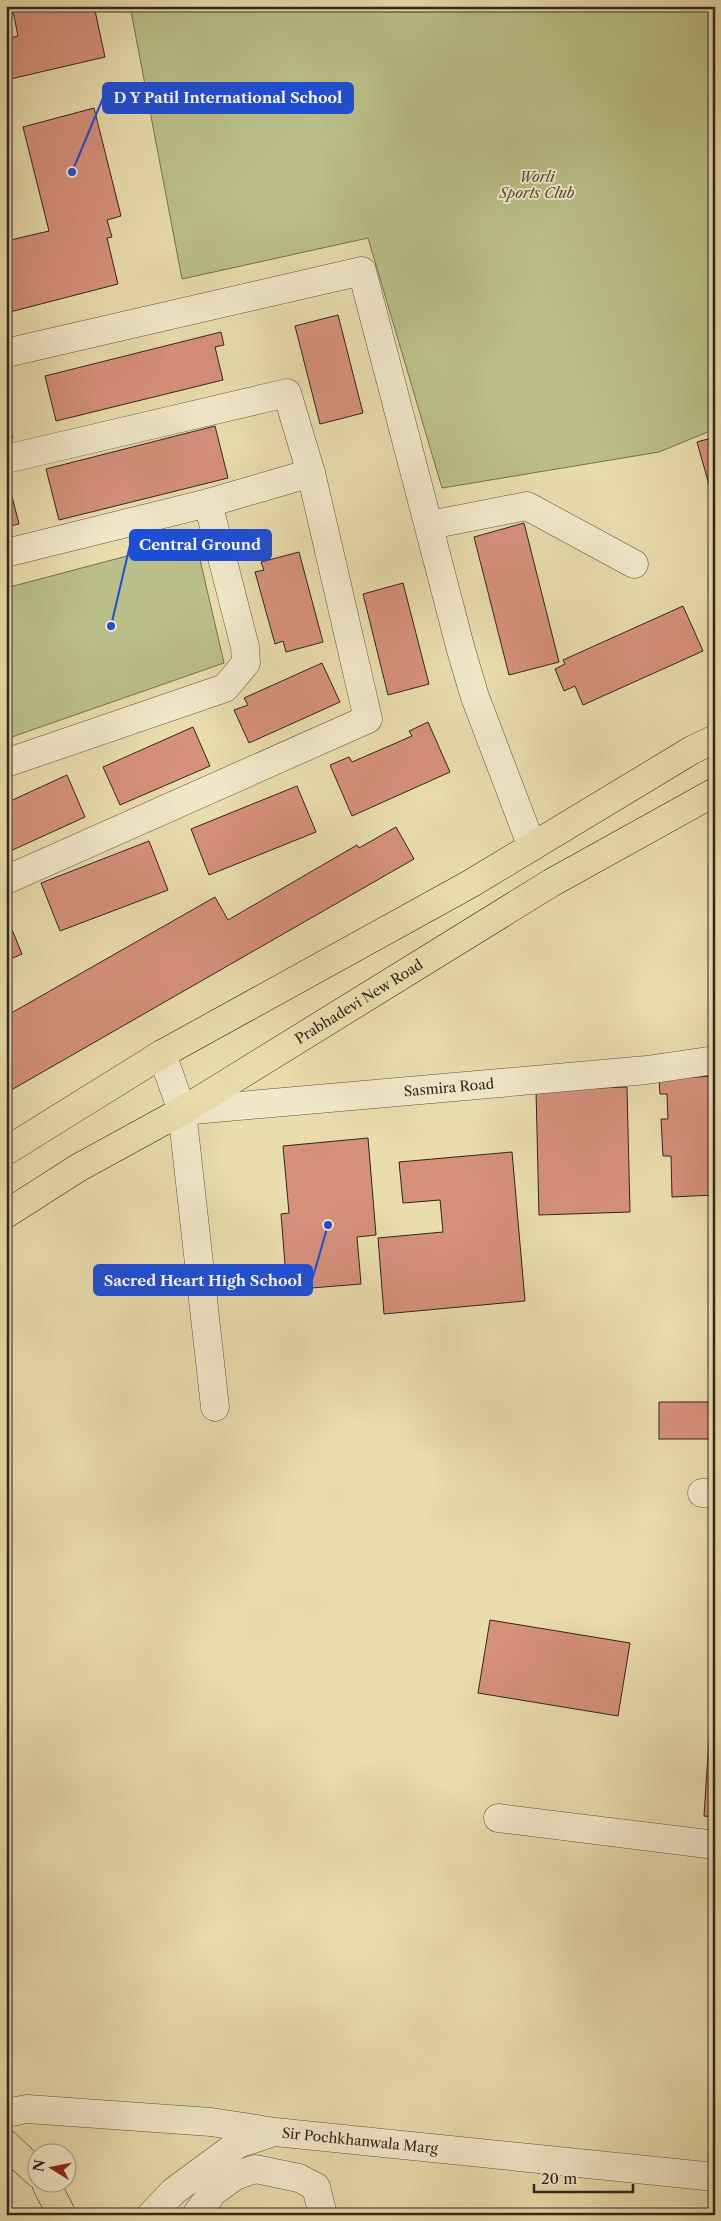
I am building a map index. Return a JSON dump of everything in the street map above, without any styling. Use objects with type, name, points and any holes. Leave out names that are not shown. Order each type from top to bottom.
[{"type":"main road","points":[[6,1151],[162,1054],[470,884],[692,750],[715,739]]},
{"type":"main road","name":"Prabhadevi New Road","points":[[6,1214],[78,1168],[182,1111],[551,883],[715,792]]},
{"type":"main road","points":[[6,2144],[28,2165]]},
{"type":"main road","points":[[51,2194],[62,2215]]},
{"type":"street","points":[[6,353],[362,271],[456,629],[476,697],[532,847]]},
{"type":"street","points":[[6,460],[287,393],[311,472],[368,719],[6,880]]},
{"type":"street","points":[[6,554],[208,504],[311,472]]},
{"type":"street","points":[[6,763],[225,688],[246,663],[245,647],[208,504]]},
{"type":"street","points":[[430,525],[527,506],[634,564]]},
{"type":"street","points":[[162,1054],[182,1111],[215,1407]]},
{"type":"street","name":"Sasmira Road","points":[[182,1111],[646,1070],[715,1060]]},
{"type":"street","points":[[498,1818],[715,1845]]},
{"type":"street","name":"Sir Pochkhanwala Marg","points":[[6,2113],[27,2109],[211,2122],[275,2132],[715,2178]]},
{"type":"street","points":[[151,2215],[174,2191],[238,2144],[275,2132]]},
{"type":"street","points":[[196,2215],[214,2192],[235,2176],[255,2169],[299,2178],[316,2187],[323,2215]]},
{"type":"green space","name":"Worli Sports Club","points":[[130,6],[715,6],[715,429],[659,452],[442,488],[368,238],[182,279]]},
{"type":"green space","points":[[195,538],[224,663],[6,739],[6,588]]},
{"type":"building","points":[[12,6],[94,6],[105,57],[6,80],[6,39],[18,36]]},
{"type":"building","points":[[94,108],[121,216],[107,220],[112,237],[107,238],[118,284],[6,313],[6,241],[49,231],[23,127]]},
{"type":"building","points":[[338,315],[363,413],[320,424],[295,326]]},
{"type":"building","points":[[221,332],[224,345],[215,347],[223,380],[56,421],[45,376]]},
{"type":"building","points":[[6,412],[13,438],[6,440]]},
{"type":"building","points":[[215,426],[228,478],[59,520],[46,469]]},
{"type":"building","points":[[715,437],[715,506],[697,442]]},
{"type":"building","points":[[6,478],[19,524],[6,527]]},
{"type":"building","points":[[524,523],[559,662],[509,675],[474,537]]},
{"type":"building","points":[[299,552],[323,642],[286,652],[283,641],[275,644],[255,572],[264,570],[261,562]]},
{"type":"building","points":[[403,583],[429,684],[388,695],[363,594]]},
{"type":"building","points":[[683,606],[703,651],[583,705],[575,686],[564,691],[555,669],[565,664],[563,660]]},
{"type":"building","points":[[322,663],[340,702],[249,743],[234,710],[248,705],[244,698]]},
{"type":"building","points":[[428,722],[450,772],[352,816],[330,765],[349,757],[352,762],[412,736],[409,731]]},
{"type":"building","points":[[193,727],[210,766],[120,805],[103,767]]},
{"type":"building","points":[[67,775],[85,817],[6,853],[6,803]]},
{"type":"building","points":[[297,786],[316,832],[209,875],[191,829]]},
{"type":"building","points":[[396,827],[414,859],[6,1093],[6,1016],[215,897],[228,920],[357,845],[359,848]]},
{"type":"building","points":[[149,841],[168,890],[60,931],[41,883]]},
{"type":"building","points":[[6,915],[22,954],[6,961]]},
{"type":"building","points":[[715,1076],[715,1195],[672,1197],[671,1156],[663,1156],[661,1119],[668,1119],[667,1094],[660,1094],[659,1079]]},
{"type":"building","points":[[627,1087],[630,1212],[539,1215],[536,1090]]},
{"type":"building","points":[[368,1138],[376,1235],[357,1237],[361,1284],[287,1290],[281,1214],[289,1213],[283,1146]]},
{"type":"building","points":[[512,1152],[525,1301],[384,1314],[378,1238],[443,1232],[440,1200],[403,1203],[399,1162]]},
{"type":"building","points":[[659,1402],[715,1402],[715,1439],[659,1439]]},
{"type":"building","points":[[490,1620],[630,1643],[618,1716],[478,1693]]},
{"type":"building","points":[[715,1647],[715,1817],[704,1816]]},
{"type":"building","points":[[623,2209],[652,2215],[622,2215]]},
{"type":"place","name":"D Y Patil International School","points":[[72,172]]},
{"type":"place","name":"Central Ground","points":[[111,626]]},
{"type":"place","name":"Sacred Heart High School","points":[[328,1225]]}]
